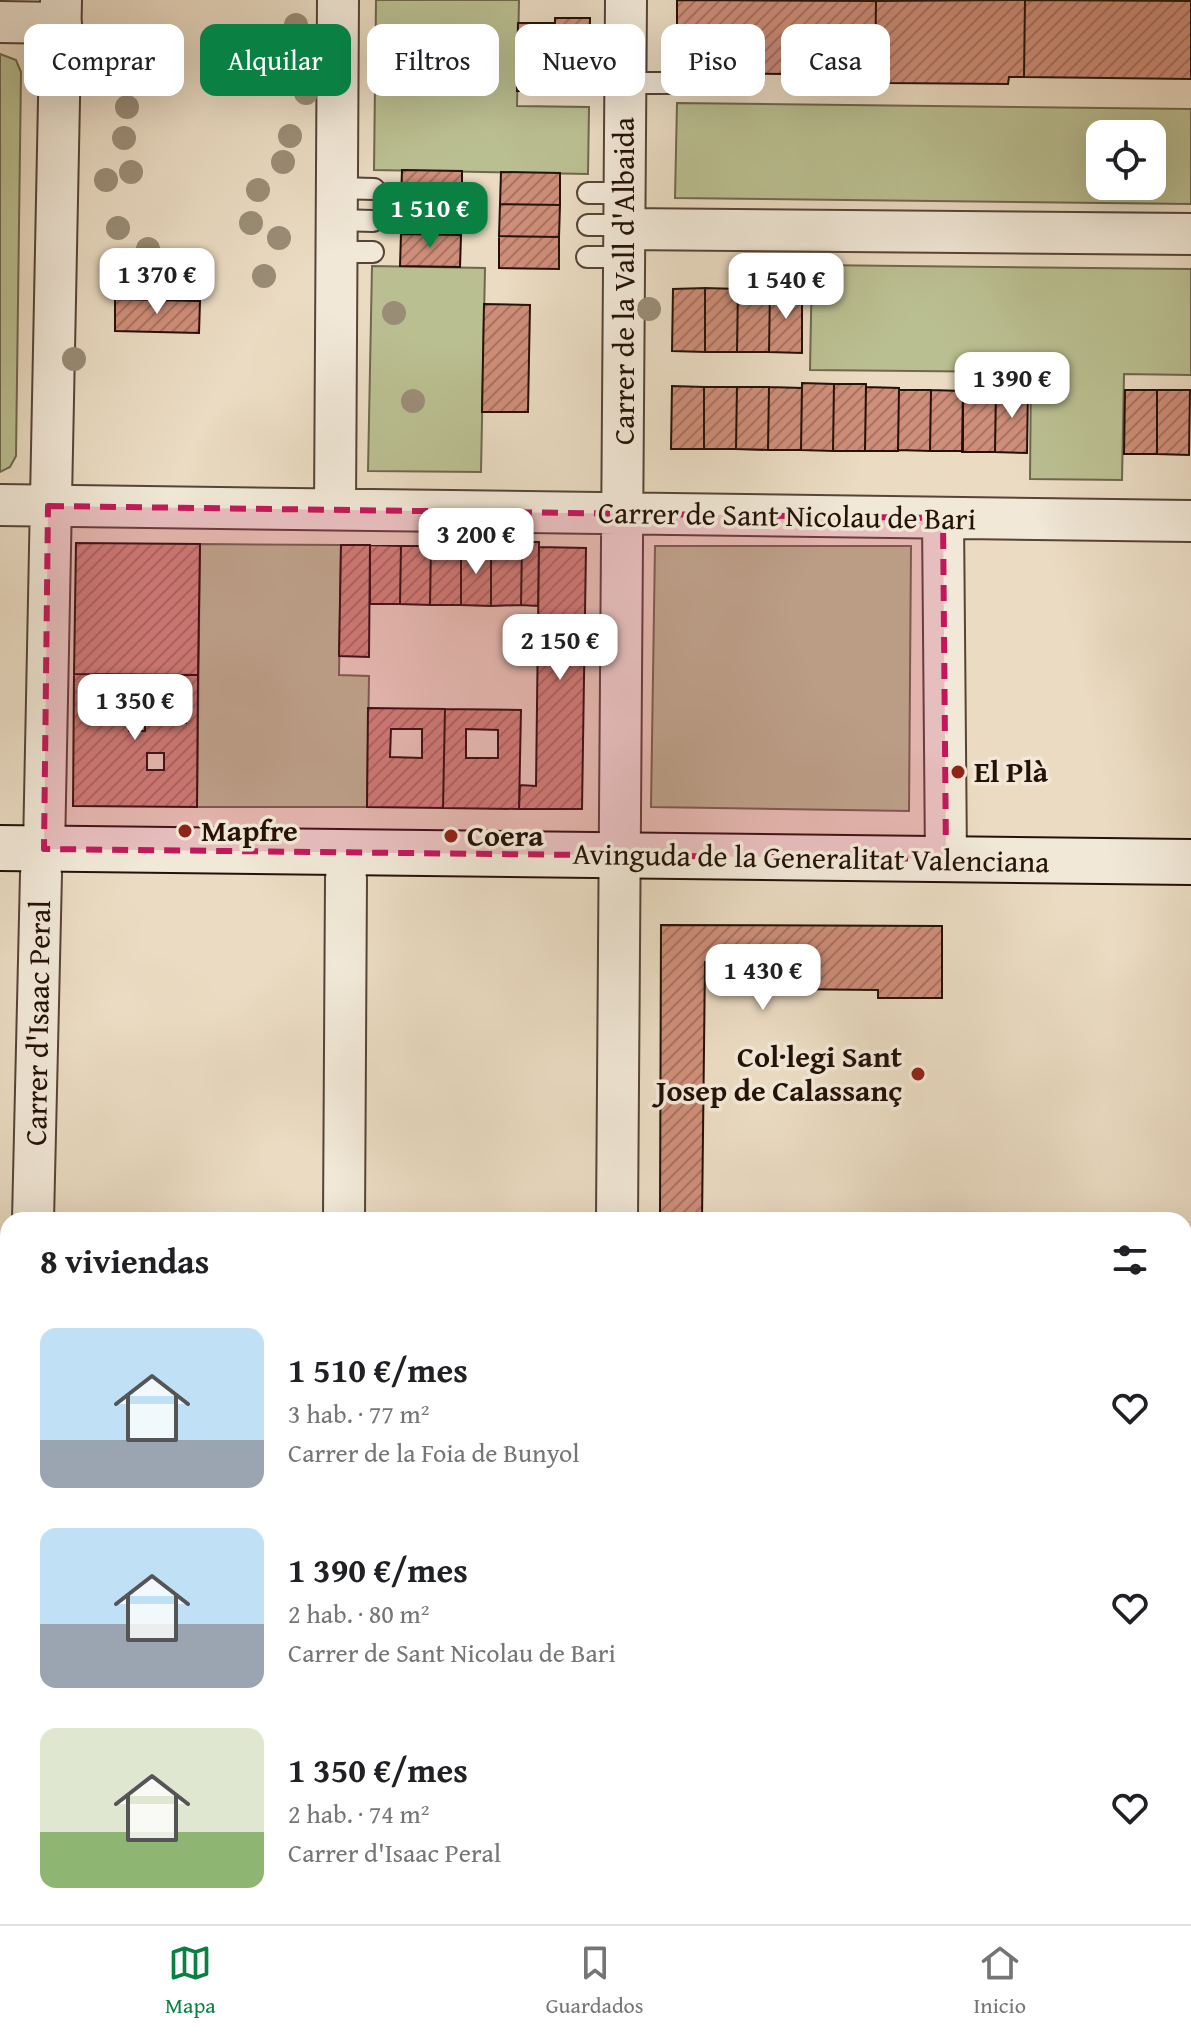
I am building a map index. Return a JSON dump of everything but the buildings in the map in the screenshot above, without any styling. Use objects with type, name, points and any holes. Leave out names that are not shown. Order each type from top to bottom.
[{"type":"street","points":[[335,509],[355,221],[338,0]]},
{"type":"street","name":"Carrer de la Vall d'Albaida","points":[[626,0],[626,24]]},
{"type":"street","points":[[0,22],[61,11]]},
{"type":"street","name":"Carrer d'Isaac Peral","points":[[33,1212],[28,865],[48,506],[61,11]]},
{"type":"street","name":"Carrer de la Vall d'Albaida","points":[[617,1212],[623,513],[609,225],[624,96]]},
{"type":"street","points":[[609,225],[1191,234]]},
{"type":"street","name":"Carrer de Sant Nicolau de Bari","points":[[0,505],[1191,521]]},
{"type":"street","points":[[943,518],[946,859]]},
{"type":"street","name":"Avinguda de la Generalitat Valenciana","points":[[0,848],[28,865],[346,878],[946,859],[1191,862]]},
{"type":"street","name":"Avinguda de la Generalitat Valenciana","points":[[28,865],[620,868],[1191,888]]},
{"type":"street","points":[[344,1212],[346,878]]},
{"type":"highlighted area","points":[[48,506],[943,518],[946,859],[44,849]]},
{"type":"green space","points":[[376,0],[519,0],[519,24],[515,24],[517,106],[589,107],[588,174],[374,170],[375,96],[499,96],[499,24],[376,24]]},
{"type":"green space","points":[[0,54],[16,60],[21,72],[16,456],[10,467],[0,472]]},
{"type":"green space","points":[[677,103],[1191,109],[1191,204],[675,198]]},
{"type":"green space","points":[[812,265],[1191,269],[1191,375],[1124,374],[1122,480],[1030,479],[1031,372],[810,370]]},
{"type":"green space","points":[[372,266],[485,268],[481,472],[368,471]]},
{"type":"green space","points":[[200,544],[341,545],[339,675],[369,676],[367,807],[197,807]]},
{"type":"green space","points":[[655,546],[911,546],[909,811],[651,807]]},
{"type":"place","name":"El Plà","points":[[958,772]]},
{"type":"place","name":"Mapfre","points":[[185,831]]},
{"type":"place","name":"Coera","points":[[451,836]]},
{"type":"place","name":"Col·legi Sant Josep de Calassanç","points":[[918,1074]]}]
